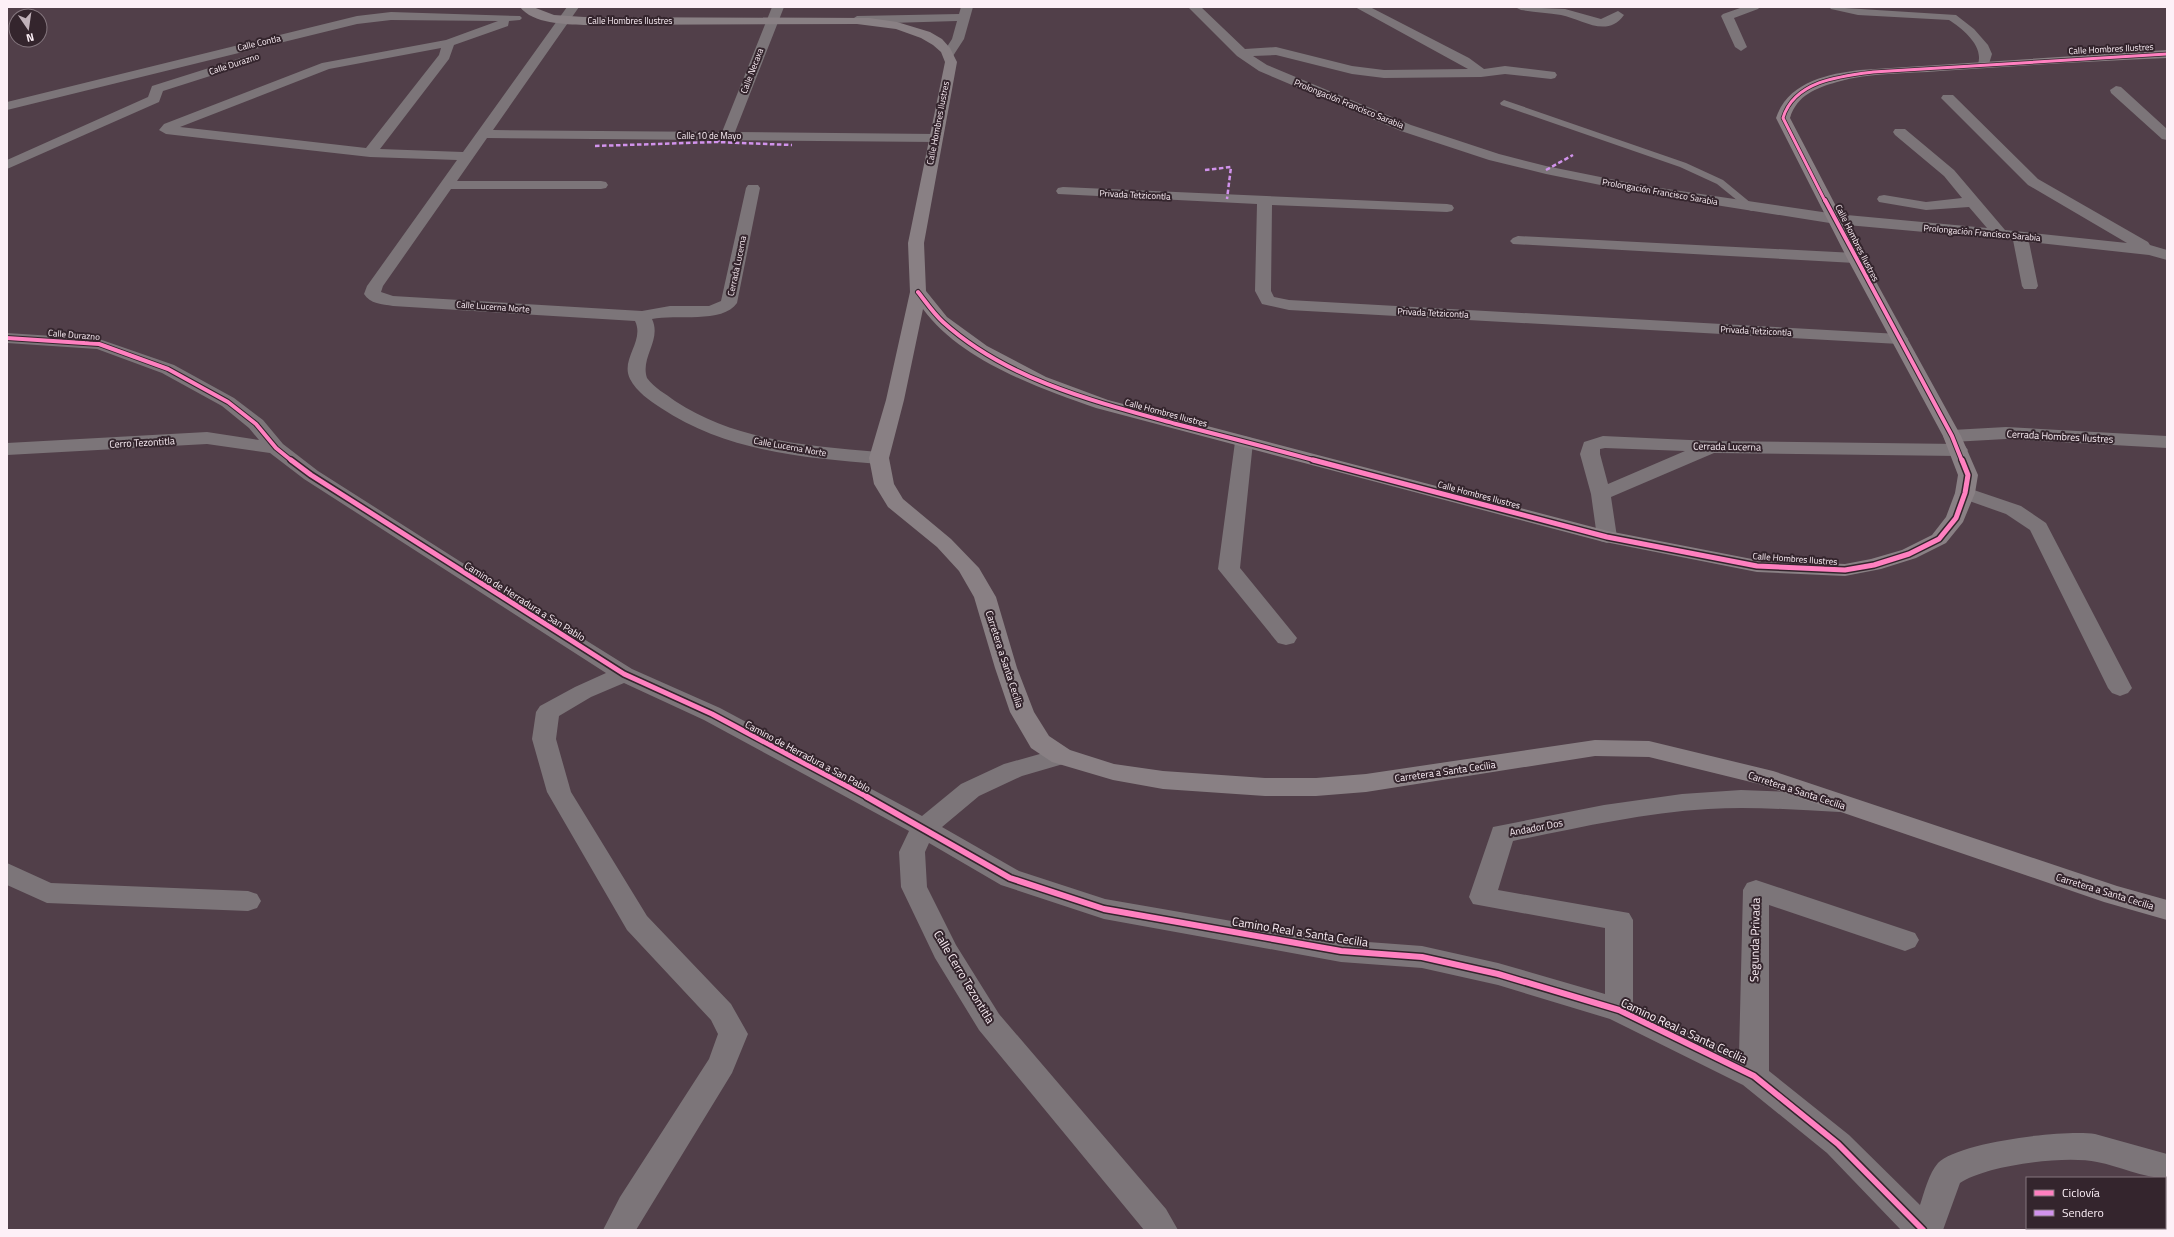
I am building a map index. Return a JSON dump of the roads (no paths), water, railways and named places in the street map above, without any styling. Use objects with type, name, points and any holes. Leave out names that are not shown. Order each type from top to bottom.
[{"type":"main road","name":"Calle Hombres Ilustres","points":[[526,7],[539,15],[564,20],[857,20],[876,22],[917,32],[933,38],[949,53],[951,62],[935,138],[916,243],[918,292],[895,400],[879,458]]},
{"type":"main road","name":"Calle Hombres Ilustres","points":[[918,292],[944,324],[994,358],[1026,375],[1059,389],[1102,404],[1607,537],[1757,566],[1845,570],[1874,565],[1909,554],[1939,539],[1956,518],[1966,493],[1968,475],[1955,443],[1855,258],[1783,118],[1786,105],[1808,88],[1828,80],[1862,74],[1984,64],[2167,54]]},
{"type":"main road","name":"Carretera a Santa Cecilia","points":[[879,458],[884,484],[896,503],[944,543],[968,568],[985,597],[1006,668],[1022,712],[1040,742],[1061,756],[1113,772],[1163,780],[1265,787],[1316,787],[1366,783],[1595,748],[1649,749],[1764,777],[2113,895],[2167,910]]},
{"type":"street","name":"Calle Lucerna Norte","points":[[573,7],[375,286],[372,294],[378,298],[393,301],[642,316],[647,329],[637,374],[646,388],[666,404],[709,427],[742,438],[784,448],[879,458]]},
{"type":"street","name":"Calle Necaxa","points":[[727,136],[778,7]]},
{"type":"street","name":"Prolongación Francisco Sarabia","points":[[1194,7],[1251,62],[1406,128],[1494,157],[1546,170],[1632,188],[1752,208],[1836,219],[2150,250],[2167,254]]},
{"type":"street","points":[[1361,7],[1465,61],[1480,73]]},
{"type":"street","points":[[1521,7],[1565,12],[1588,21],[1601,23],[1609,22],[1618,15]]},
{"type":"street","points":[[1741,47],[1727,16],[1754,7]]},
{"type":"street","points":[[1836,7],[1858,12],[1952,16],[1958,20],[1985,49],[1986,58],[1984,64]]},
{"type":"street","points":[[949,53],[958,39],[966,12]]},
{"type":"street","name":"Calle Hombres Ilustres","points":[[857,20],[966,12]]},
{"type":"street","points":[[467,156],[370,153],[166,130],[169,127],[326,66],[449,42],[516,18],[539,15]]},
{"type":"street","name":"Calle Contla","points":[[7,106],[357,20],[391,16],[516,18]]},
{"type":"street","name":"Calle Durazno","points":[[7,165],[77,132],[154,99],[157,89],[280,49],[335,26]]},
{"type":"street","points":[[370,153],[444,56],[449,42]]},
{"type":"street","points":[[1241,53],[1276,51],[1352,70],[1384,74],[1480,73],[1505,70],[1551,75]]},
{"type":"street","points":[[2116,90],[2167,136]]},
{"type":"street","points":[[1948,98],[2033,182],[2150,250]]},
{"type":"street","points":[[1900,132],[1949,174],[2000,234]]},
{"type":"street","name":"Calle 10 de Mayo","points":[[483,134],[935,138]]},
{"type":"street","points":[[447,185],[601,185]]},
{"type":"street","name":"Cerrada Lucerna","points":[[642,316],[670,312],[712,311],[724,309],[729,303],[753,188]]},
{"type":"street","name":"Privada Tetzicontla","points":[[1063,191],[1265,201],[1263,291],[1268,300],[1289,305],[1899,339]]},
{"type":"street","points":[[1884,199],[1926,206],[1973,202]]},
{"type":"street","points":[[1265,201],[1446,208]]},
{"type":"street","points":[[2020,236],[2030,286]]},
{"type":"street","points":[[1518,242],[1855,258]]},
{"type":"street","name":"Calle Durazno","points":[[7,338],[99,344],[138,357]]},
{"type":"street","points":[[7,351],[66,351],[138,357]]},
{"type":"street","name":"Camino de Herradura a San Pablo","points":[[138,357],[168,369],[228,402],[256,424],[276,448],[318,479],[497,595],[624,674],[712,714],[924,828]]},
{"type":"street","name":"Cerrada Hombres Ilustres","points":[[1955,443],[2006,433],[2167,442]]},
{"type":"street","name":"Cerro Tezontitla","points":[[7,449],[207,438],[276,448]]},
{"type":"street","points":[[1244,442],[1229,569],[1286,638]]},
{"type":"street","name":"Cerrada Lucerna","points":[[1607,537],[1601,494],[1590,454],[1591,446],[1603,442],[1712,446],[1955,443]]},
{"type":"street","points":[[1601,494],[1712,446]]},
{"type":"street","points":[[1966,493],[2016,509],[2039,527],[2120,688]]},
{"type":"street","points":[[619,1230],[631,1207],[722,1064],[733,1034],[721,1012],[637,923],[559,792],[544,739],[548,712],[583,692],[624,674]]},
{"type":"street","name":"Calle Cerro Tezontitla","points":[[1061,756],[1013,770],[970,790],[924,828],[912,852],[914,887],[945,950],[989,1022],[1155,1219],[1162,1230]]},
{"type":"street","name":"Andador Dos","points":[[1619,1010],[1619,920],[1482,897],[1502,834],[1641,807],[1709,800],[1764,800],[1839,803]]},
{"type":"street","name":"Camino Real a Santa Cecilia","points":[[924,828],[1010,878],[1104,909],[1341,950],[1422,957],[1498,974],[1619,1010],[1754,1076],[1838,1144],[1923,1230]]},
{"type":"street","points":[[7,872],[47,893],[248,901]]},
{"type":"street","name":"Segunda Privada","points":[[1754,1076],[1756,890],[1905,940]]},
{"type":"street","points":[[1927,1230],[1949,1173],[1966,1163],[2021,1151],[2084,1146],[2144,1160],[2167,1168]]},
{"type":"lane","points":[[1504,104],[1683,165],[1720,182],[1752,208]]}]
